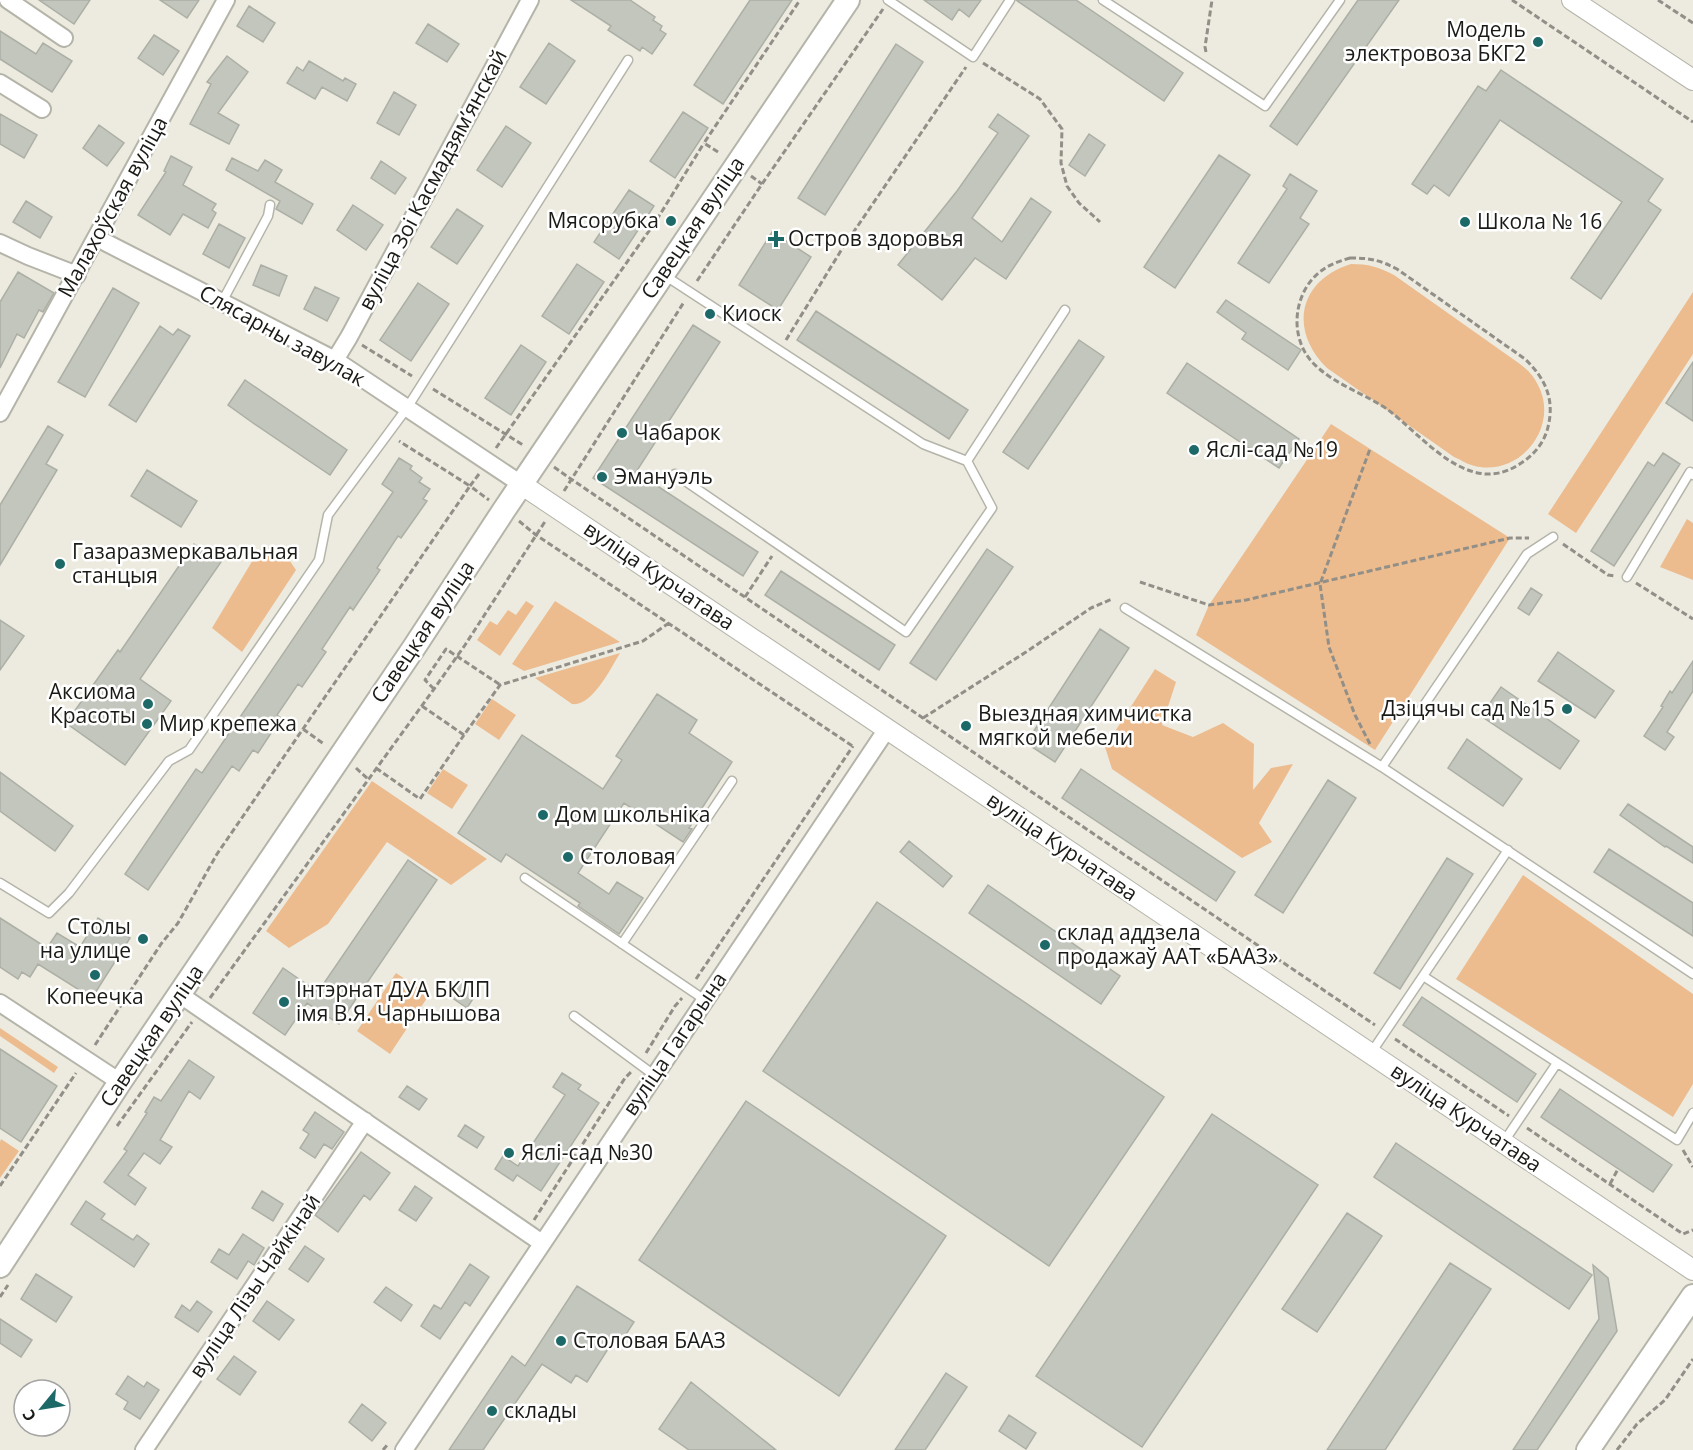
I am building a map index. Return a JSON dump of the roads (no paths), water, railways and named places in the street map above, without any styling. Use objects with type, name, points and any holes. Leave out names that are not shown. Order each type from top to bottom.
[{"type":"main road","name":"Савецкая вуліца","points":[[6,1272],[120,1082],[848,0]]},
{"type":"main road","points":[[1588,1450],[1693,1296]]},
{"type":"street","points":[[8,0],[64,38]]},
{"type":"street","name":"Малахоўская вуліца","points":[[0,413],[226,0]]},
{"type":"street","name":"вуліца Зоі Касмадзямʼянскай","points":[[335,360],[530,0]]},
{"type":"street","points":[[1572,0],[1693,80]]},
{"type":"street","points":[[0,83],[42,110]]},
{"type":"street","name":"Слясарны завулак","points":[[97,238],[335,360],[521,484]]},
{"type":"street","points":[[0,243],[77,275]]},
{"type":"street","name":"вуліца Курчатава","points":[[521,484],[1693,1270]]},
{"type":"street","name":"вуліца Гагарына","points":[[404,1450],[887,729]]},
{"type":"street","points":[[179,994],[542,1243]]},
{"type":"street","points":[[0,1004],[120,1082]]},
{"type":"street","name":"вуліца Лізы Чайкінай","points":[[144,1450],[365,1121]]},
{"type":"lane","points":[[888,0],[973,57],[1010,0]]},
{"type":"lane","points":[[1103,0],[1265,106],[1340,0]]},
{"type":"lane","points":[[0,883],[49,913],[69,893],[169,761],[189,750],[319,560],[328,515],[407,408],[628,60]]},
{"type":"lane","points":[[222,302],[268,216],[270,205]]},
{"type":"lane","points":[[663,274],[923,444],[967,461],[992,508],[906,632],[675,474]]},
{"type":"lane","points":[[967,461],[1065,310]]},
{"type":"lane","points":[[1627,577],[1692,471]]},
{"type":"lane","points":[[1382,767],[1527,554],[1553,537]]},
{"type":"lane","points":[[1125,608],[1382,767],[1693,974]]},
{"type":"lane","points":[[621,944],[732,781]]},
{"type":"lane","points":[[1370,1053],[1509,850]]},
{"type":"lane","points":[[525,878],[705,1000]]},
{"type":"lane","points":[[1423,976],[1677,1140],[1693,1113]]},
{"type":"lane","points":[[574,1016],[654,1075]]},
{"type":"lane","points":[[1503,1143],[1557,1063]]},
{"type":"place","name":"Модель электровоза БКГ2","points":[[1538,42]]},
{"type":"place","name":"Мясорубка","points":[[671,221]]},
{"type":"place","name":"Школа № 16","points":[[1465,222]]},
{"type":"place","name":"Остров здоровья","points":[[776,239]]},
{"type":"place","name":"Киоск","points":[[710,314]]},
{"type":"place","name":"Чабарок","points":[[622,433]]},
{"type":"place","name":"Яслі-сад №19","points":[[1194,450]]},
{"type":"place","name":"Эмануэль","points":[[602,477]]},
{"type":"place","name":"Газаразмеркавальная станцыя","points":[[60,564]]},
{"type":"place","name":"Аксиома Красоты","points":[[148,704]]},
{"type":"place","name":"Дзіцячы сад №15","points":[[1567,709]]},
{"type":"place","name":"Мир крепежа","points":[[147,724]]},
{"type":"place","name":"Выездная химчистка мягкой мебели","points":[[966,726]]},
{"type":"place","name":"Дом школьніка","points":[[543,815]]},
{"type":"place","name":"Столовая","points":[[568,857]]},
{"type":"place","name":"Столы на улице","points":[[143,939]]},
{"type":"place","name":"склад аддзела продажаў ААТ «БААЗ»","points":[[1045,945]]},
{"type":"place","name":"Копеечка","points":[[95,975]]},
{"type":"place","name":"Інтэрнат ДУА БКЛП імя В.Я. Чарнышова","points":[[284,1002]]},
{"type":"place","name":"Яслі-сад №30","points":[[509,1153]]},
{"type":"place","name":"Столовая БААЗ","points":[[561,1341]]},
{"type":"place","name":"склады","points":[[492,1411]]}]
